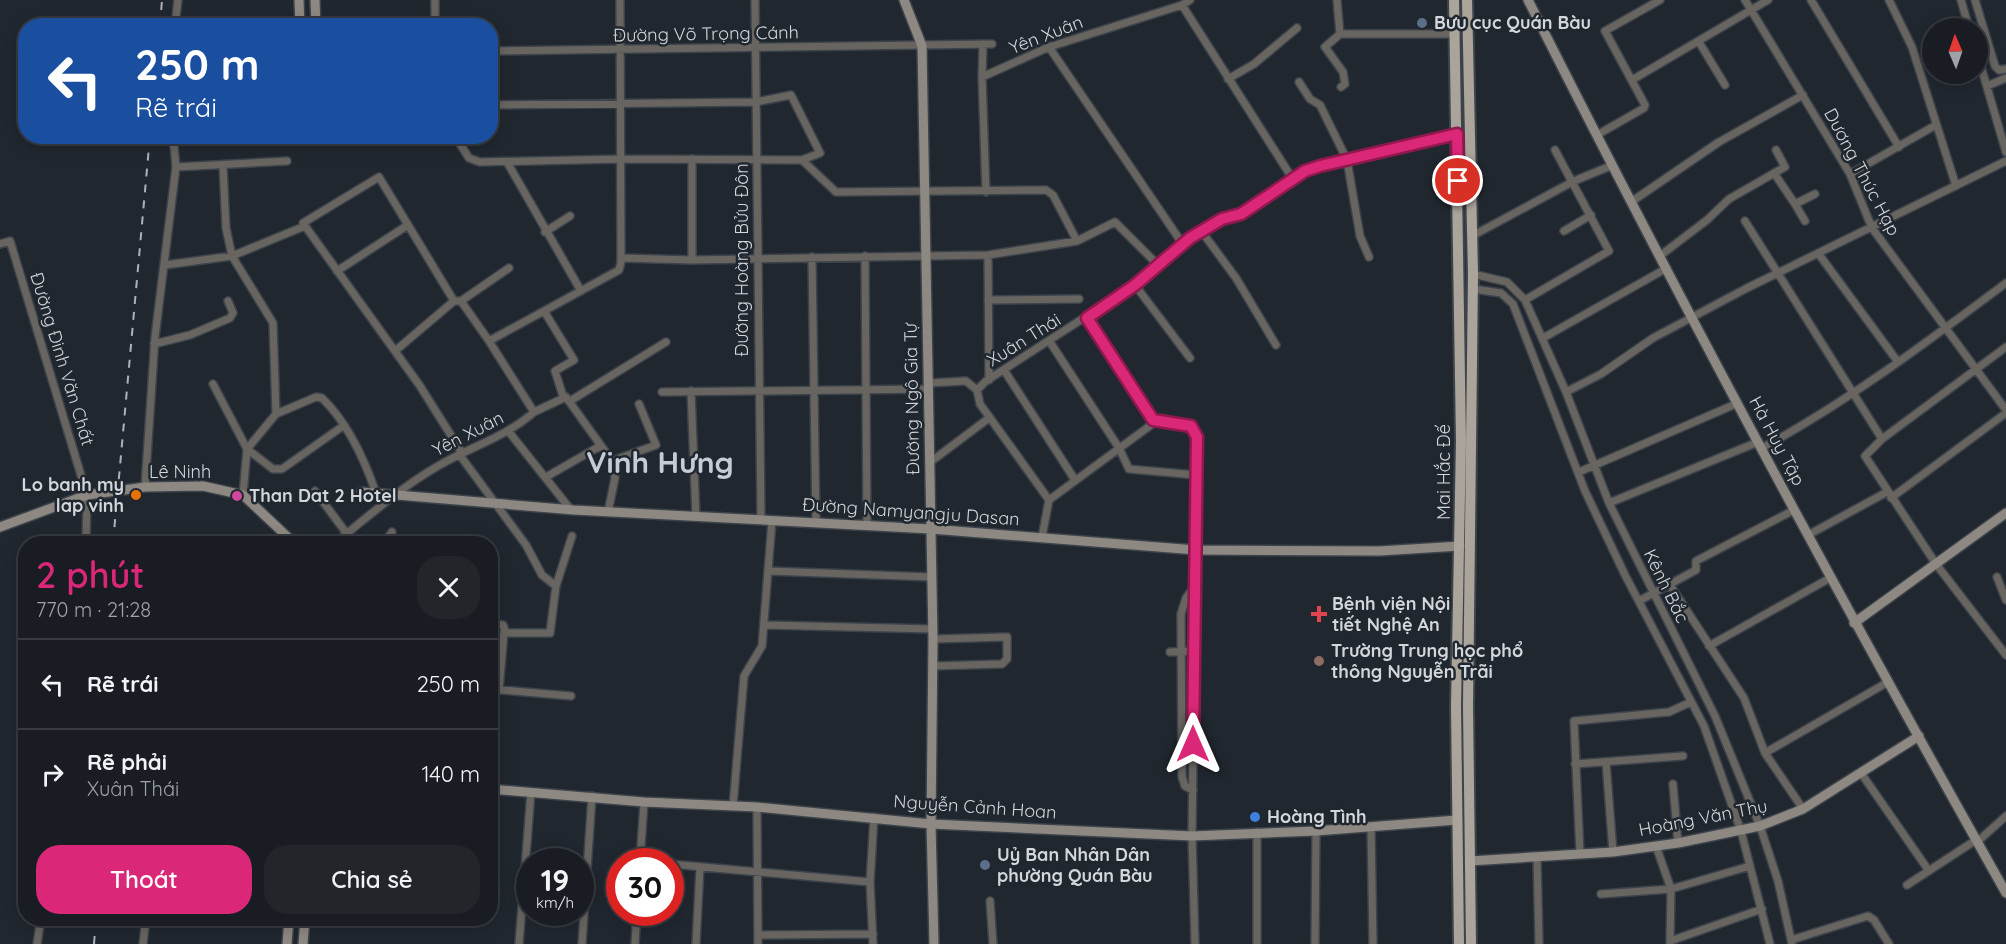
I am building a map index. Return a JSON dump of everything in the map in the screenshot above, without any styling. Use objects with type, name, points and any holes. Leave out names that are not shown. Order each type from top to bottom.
[{"type":"main road","name":"Mai Hắc Đế","points":[[1454,0],[1466,453],[1462,706],[1457,820],[1459,944]]},
{"type":"main road","name":"Mai Hắc Đế","points":[[1467,0],[1473,289],[1460,546],[1462,706],[1470,861],[1471,944]]},
{"type":"street","points":[[176,18],[178,0]]},
{"type":"street","points":[[299,0],[300,18]]},
{"type":"street","points":[[315,0],[316,18]]},
{"type":"street","points":[[435,0],[435,18]]},
{"type":"street","points":[[489,341],[616,273],[621,266],[618,50],[620,0]]},
{"type":"street","name":"Đường Hoàng Bửu Đôn","points":[[755,0],[760,520]]},
{"type":"street","name":"Đường Ngô Gia Tự","points":[[904,0],[922,46],[932,529],[931,824],[934,944]]},
{"type":"street","name":"Yên Xuân","points":[[982,77],[1048,46],[1182,5],[1190,0]]},
{"type":"street","points":[[1337,0],[1340,34]]},
{"type":"street","name":"Hà Huy Tập","points":[[1528,0],[1631,202],[1854,623],[2006,893]]},
{"type":"street","points":[[1597,135],[1644,108],[1645,102],[1605,31],[1660,0]]},
{"type":"street","name":"Dương Thúc Hạp","points":[[1745,0],[1850,174],[1860,205],[1872,228],[2006,411]]},
{"type":"street","points":[[1632,80],[1768,0]]},
{"type":"street","points":[[1812,0],[1899,147]]},
{"type":"street","points":[[1888,0],[1912,47],[1956,186]]},
{"type":"street","points":[[1961,0],[1967,18]]},
{"type":"street","points":[[1975,0],[1995,66],[2000,70],[2006,69]]},
{"type":"street","points":[[1182,5],[1294,181]]},
{"type":"street","points":[[1228,79],[1264,57],[1297,28]]},
{"type":"street","points":[[1341,87],[1345,84],[1343,72],[1325,48],[1340,34],[1456,34]]},
{"type":"street","points":[[1699,42],[1725,85]]},
{"type":"street","points":[[983,44],[986,192]]},
{"type":"street","name":"Đường Võ Trọng Cánh","points":[[498,51],[992,44]]},
{"type":"street","points":[[1048,46],[1184,246]]},
{"type":"street","points":[[2006,78],[1987,86],[2006,152]]},
{"type":"street","points":[[1299,82],[1310,99],[1320,105],[1347,159],[1359,231],[1369,257]]},
{"type":"street","points":[[460,144],[474,161],[507,162],[621,159],[802,160],[820,153],[791,95],[756,102],[498,105]]},
{"type":"street","points":[[1631,202],[1719,142],[1803,95]]},
{"type":"street","points":[[1850,174],[1936,125]]},
{"type":"street","name":"Xuân Thái","points":[[1049,500],[989,418],[980,404],[977,390],[1135,285],[1202,232],[1222,219],[1241,214],[1294,181],[1305,171],[1457,134]]},
{"type":"street","points":[[145,487],[154,344],[176,167],[174,144]]},
{"type":"street","points":[[1525,300],[1608,253],[1609,250],[1574,181],[1555,150]]},
{"type":"street","points":[[1661,255],[1707,220],[1729,199],[1785,167],[1776,150]]},
{"type":"street","points":[[692,159],[692,260]]},
{"type":"street","points":[[802,160],[836,192],[1049,191],[1077,241]]},
{"type":"street","points":[[176,167],[286,161]]},
{"type":"street","points":[[1566,392],[1601,374],[1648,341],[1777,272],[1872,228],[2006,161]]},
{"type":"street","points":[[507,162],[545,232],[581,291]]},
{"type":"street","points":[[1472,236],[1574,181],[1613,165]]},
{"type":"street","points":[[223,166],[226,228],[232,256],[273,323],[276,414]]},
{"type":"street","points":[[1774,173],[1805,221]]},
{"type":"street","points":[[534,412],[489,341],[457,301],[379,177],[303,223],[395,351],[494,502],[526,545],[542,575],[556,586]]},
{"type":"street","points":[[1795,204],[1815,194]]},
{"type":"street","points":[[1564,231],[1591,215]]},
{"type":"street","points":[[545,232],[570,216]]},
{"type":"street","points":[[1745,221],[1882,439]]},
{"type":"street","points":[[621,258],[692,260],[988,255],[1077,241],[1109,223],[1118,222],[1159,266]]},
{"type":"street","points":[[337,270],[408,225]]},
{"type":"street","points":[[165,265],[232,256],[306,226]]},
{"type":"street","points":[[1202,232],[1231,271],[1276,345]]},
{"type":"street","name":"Đường Đinh Văn Chất","points":[[0,244],[10,241],[87,495]]},
{"type":"street","points":[[1818,253],[1898,362]]},
{"type":"street","points":[[988,255],[989,380]]},
{"type":"street","points":[[865,256],[867,525]]},
{"type":"street","points":[[812,257],[812,390],[816,522]]},
{"type":"street","points":[[395,351],[457,301],[509,268]]},
{"type":"street","points":[[1543,338],[1667,268]]},
{"type":"street","points":[[1473,274],[1499,279],[1515,287],[1506,296],[1473,289]]},
{"type":"street","points":[[1609,503],[1760,445],[1853,395],[2006,282]]},
{"type":"street","points":[[1135,285],[1190,358]]},
{"type":"street","name":"Kênh Bắc","points":[[1515,287],[1525,300],[1543,338],[1609,503],[1715,716],[1760,826],[1778,881],[1791,942]]},
{"type":"street","name":"Kênh Bắc","points":[[1506,296],[1513,304],[1522,323],[1579,472],[1639,601],[1704,726],[1741,831],[1770,944]]},
{"type":"street","points":[[988,300],[1079,299]]},
{"type":"street","points":[[154,344],[190,334],[228,319],[233,314],[228,301]]},
{"type":"street","points":[[544,311],[574,360],[555,371],[567,398],[612,461],[615,478],[608,512]]},
{"type":"street","points":[[1087,318],[1153,420],[1191,426],[1197,437],[1192,790],[1195,944]]},
{"type":"street","name":"Yên Xuân","points":[[344,536],[392,495],[461,453],[509,432],[534,412],[567,398],[666,342]]},
{"type":"street","points":[[1050,342],[1119,448],[1129,469],[1196,475]]},
{"type":"street","points":[[2006,347],[1882,439],[1865,456],[1936,564],[2006,655]]},
{"type":"street","points":[[1004,370],[1076,480]]},
{"type":"street","points":[[662,392],[866,390],[966,381],[977,390]]},
{"type":"street","points":[[213,384],[247,449],[271,468],[279,470],[343,426]]},
{"type":"street","points":[[691,391],[696,517]]},
{"type":"street","points":[[287,536],[243,495],[247,449],[276,414],[319,397],[328,405],[343,426],[367,466],[376,493]]},
{"type":"street","points":[[1579,472],[1738,403]]},
{"type":"street","points":[[612,461],[656,445],[639,404]]},
{"type":"street","points":[[1808,535],[1889,495],[2006,411]]},
{"type":"street","points":[[929,464],[989,418]]},
{"type":"street","points":[[1042,537],[1049,500],[1151,424],[1153,420]]},
{"type":"street","points":[[509,432],[571,510]]},
{"type":"street","points":[[546,477],[600,446]]},
{"type":"street","name":"Lê Ninh","points":[[0,527],[87,495],[145,487],[204,486],[243,495]]},
{"type":"street","points":[[315,491],[347,534]]},
{"type":"street","name":"Đường Namyangju Dasan","points":[[361,492],[571,510],[932,529],[1195,549],[1379,551],[1460,546]]},
{"type":"street","points":[[86,536],[87,495]]},
{"type":"street","points":[[1639,601],[1696,570],[1696,561],[1794,510]]},
{"type":"street","points":[[1854,623],[2005,517]]},
{"type":"street","points":[[733,806],[744,676],[762,646],[765,625],[772,521]]},
{"type":"street","points":[[389,536],[392,532]]},
{"type":"street","points":[[504,632],[550,633],[556,586],[572,536]]},
{"type":"street","points":[[769,571],[931,577]]},
{"type":"street","points":[[1997,576],[2006,600]]},
{"type":"street","points":[[1709,646],[1830,578]]},
{"type":"street","points":[[1670,585],[1744,698],[1765,753],[1803,809]]},
{"type":"street","points":[[1192,790],[1185,786],[1182,777],[1181,614],[1186,598],[1194,588]]},
{"type":"street","points":[[498,625],[503,625],[504,632],[499,690],[571,696]]},
{"type":"street","points":[[765,625],[1007,638],[1008,659],[1002,664],[933,666]]},
{"type":"street","points":[[1170,652],[1193,651]]},
{"type":"street","points":[[1765,753],[1888,682]]},
{"type":"street","points":[[1580,854],[1573,724],[1575,720],[1669,712],[1690,702]]},
{"type":"street","name":"Hoàng Văn Thụ","points":[[1470,861],[1613,852],[1678,843],[1760,826],[1803,809],[1919,736]]},
{"type":"street","points":[[1575,764],[1683,756]]},
{"type":"street","points":[[1606,762],[1613,852]]},
{"type":"street","points":[[1861,773],[1929,871]]},
{"type":"street","points":[[1673,784],[1678,843]]},
{"type":"street","name":"Nguyễn Cảnh Hoan","points":[[498,790],[644,802],[757,807],[931,824],[1192,836],[1316,831],[1457,820]]},
{"type":"street","points":[[519,944],[531,792]]},
{"type":"street","points":[[582,944],[592,796]]},
{"type":"street","points":[[641,848],[644,802]]},
{"type":"street","points":[[757,807],[758,944]]},
{"type":"street","points":[[1907,885],[1977,841],[2006,816]]},
{"type":"street","points":[[873,944],[870,882],[874,817]]},
{"type":"street","points":[[1371,827],[1373,944]]},
{"type":"street","points":[[1315,944],[1316,831]]},
{"type":"street","points":[[1257,832],[1257,944]]},
{"type":"street","points":[[1656,846],[1671,889],[1670,943],[1762,909]]},
{"type":"street","points":[[1537,857],[1539,944]]},
{"type":"street","points":[[684,865],[870,882]]},
{"type":"street","points":[[1601,894],[1671,889],[1750,866]]},
{"type":"street","points":[[696,944],[700,867]]},
{"type":"street","points":[[990,901],[993,944]]},
{"type":"street","points":[[1791,942],[1868,916],[1874,920],[1889,944]]},
{"type":"street","points":[[37,944],[40,926]]},
{"type":"street","points":[[143,944],[145,926]]},
{"type":"street","points":[[287,944],[289,926]]},
{"type":"street","points":[[303,944],[304,926]]},
{"type":"street","points":[[635,944],[636,926]]},
{"type":"street","points":[[758,935],[873,934]]},
{"type":"railway","points":[[161,18],[162,0]]},
{"type":"railway","points":[[114,536],[149,144]]},
{"type":"railway","points":[[94,944],[95,926]]},
{"type":"place","name":"Bưu cục Quán Bàu","points":[[1422,23]]},
{"type":"place","name":"Lo banh my lap vinh","points":[[136,495]]},
{"type":"place","name":"Than Dat 2 Hotel","points":[[237,496]]},
{"type":"place","name":"Bệnh viện Nội tiết Nghệ An","points":[[1319,614]]},
{"type":"place","name":"Trường Trung học phổ thông Nguyễn Trãi","points":[[1319,661]]},
{"type":"place","name":"Hoàng Tình","points":[[1255,817]]},
{"type":"place","name":"Uỷ Ban Nhân Dân phường Quán Bàu","points":[[985,865]]},
{"type":"district","name":"Vinh Hưng","points":[[660,463]]},
{"type":"route","points":[[1193,744],[1197,437],[1191,426],[1153,420],[1087,318],[1135,285],[1184,246],[1190,238],[1222,219],[1241,214],[1294,181],[1305,171],[1391,148],[1457,134],[1458,181]]}]
